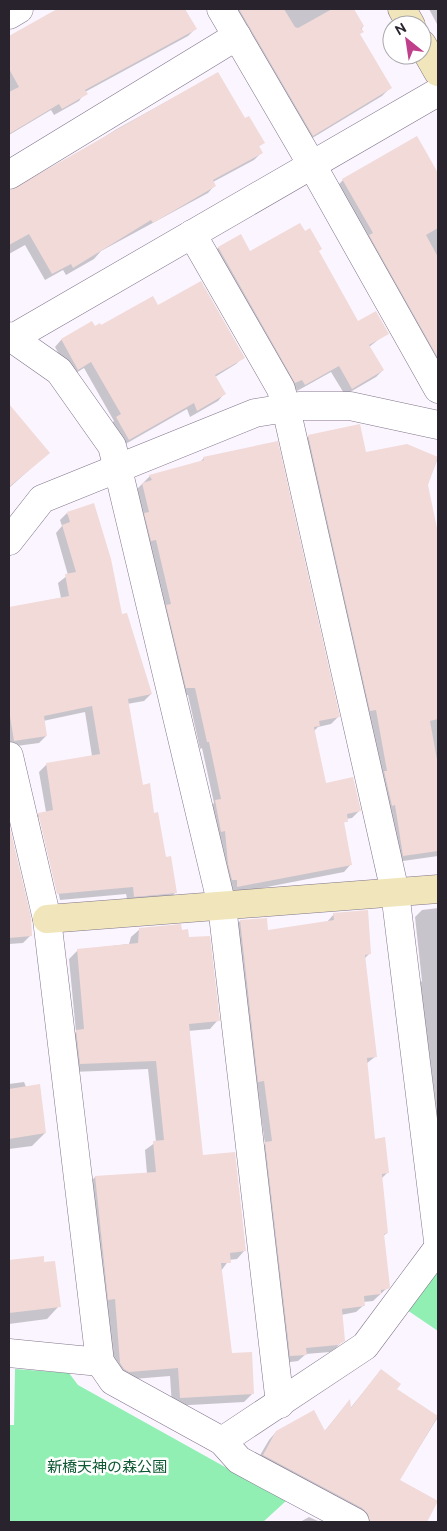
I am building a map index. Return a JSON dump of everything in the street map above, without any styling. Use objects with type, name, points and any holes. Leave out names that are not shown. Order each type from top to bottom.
[{"type":"street","points":[[9,15],[19,9]]},
{"type":"street","points":[[221,9],[312,165],[438,389]]},
{"type":"street","points":[[9,175],[237,36]]},
{"type":"street","points":[[280,1404],[222,906],[112,446],[59,371],[10,338],[438,92]]},
{"type":"street","points":[[192,234],[281,389],[286,408],[395,892],[438,1241]]},
{"type":"street","points":[[9,541],[42,499],[256,413],[299,406],[350,406],[438,425]]},
{"type":"street","points":[[9,756],[17,825],[47,919],[100,1362],[113,1381],[222,1441],[239,1460],[354,1522]]},
{"type":"street","points":[[47,919],[438,889]]},
{"type":"street","points":[[222,1441],[365,1346],[438,1248]]},
{"type":"street","points":[[9,1353],[100,1362]]},
{"type":"green space","points":[[434,1271],[438,1274],[438,1331],[407,1310]]},
{"type":"green space","name":"新橋天神の森公園","points":[[15,1369],[69,1373],[78,1385],[286,1501],[263,1522],[9,1522],[9,1425],[14,1425]]},
{"type":"building","points":[[57,9],[185,9],[197,29],[85,90],[88,94],[62,109],[59,104],[9,134],[9,92],[19,87],[9,69],[9,36]]},
{"type":"building","points":[[239,9],[284,9],[295,27],[298,28],[332,9],[354,9],[364,26],[361,28],[364,32],[360,34],[392,88],[313,136]]},
{"type":"building","points":[[218,72],[245,118],[249,116],[265,143],[259,146],[263,153],[213,180],[216,186],[153,223],[151,220],[73,268],[71,264],[52,274],[29,234],[9,245],[9,191]]},
{"type":"building","points":[[417,136],[438,173],[438,228],[426,235],[438,257],[438,358],[369,235],[373,233],[342,179]]},
{"type":"building","points":[[300,223],[305,231],[310,228],[322,249],[319,251],[358,321],[376,311],[389,334],[369,345],[384,370],[352,389],[339,366],[305,385],[302,380],[295,383],[218,247],[241,234],[250,251]]},
{"type":"building","points":[[201,281],[245,358],[215,375],[226,394],[197,411],[194,403],[129,440],[116,417],[121,414],[91,362],[78,370],[61,339],[92,321],[95,326],[100,323],[101,325],[153,296],[158,305]]},
{"type":"building","points":[[9,404],[50,453],[9,487]]},
{"type":"building","points":[[360,424],[366,452],[407,444],[438,457],[428,485],[438,533],[438,719],[430,721],[438,765],[438,851],[403,856],[395,805],[392,806],[384,771],[387,771],[376,710],[370,711],[308,435]]},
{"type":"building","points":[[278,441],[340,717],[319,721],[320,726],[314,727],[326,783],[353,777],[361,811],[347,814],[348,822],[344,822],[352,865],[237,887],[237,880],[232,880],[228,864],[225,831],[221,832],[215,800],[221,799],[209,742],[207,742],[195,688],[186,688],[166,605],[171,604],[156,540],[151,541],[144,513],[149,512],[142,483],[152,480],[149,475],[204,460],[203,457]]},
{"type":"building","points":[[94,503],[111,559],[122,614],[127,613],[152,694],[128,699],[143,785],[150,783],[154,813],[158,812],[166,857],[171,856],[177,893],[134,897],[133,887],[57,894],[38,813],[53,810],[46,763],[100,754],[92,706],[44,716],[47,736],[14,741],[9,710],[9,607],[69,596],[65,574],[76,572],[62,525],[70,522],[67,512]]},
{"type":"building","points":[[9,824],[31,917],[32,936],[9,938]]},
{"type":"building","points":[[368,910],[371,954],[365,955],[377,1057],[367,1058],[375,1139],[385,1137],[389,1173],[382,1174],[388,1233],[384,1234],[390,1287],[381,1290],[381,1294],[364,1296],[365,1306],[342,1309],[345,1341],[338,1345],[306,1348],[307,1355],[290,1356],[265,1142],[272,1141],[264,1081],[258,1082],[240,920],[267,918],[268,930],[334,920],[333,913]]},
{"type":"building","points":[[181,924],[182,930],[188,929],[189,937],[210,936],[220,1021],[189,1024],[203,1155],[235,1152],[246,1251],[230,1253],[231,1263],[221,1263],[232,1353],[252,1352],[254,1394],[180,1398],[178,1368],[129,1372],[124,1369],[120,1363],[115,1299],[108,1300],[95,1176],[156,1172],[153,1141],[164,1140],[156,1061],[80,1064],[76,1030],[84,1029],[77,949],[138,943],[139,928]]},
{"type":"building","points":[[40,1084],[46,1133],[9,1139],[9,1089]]},
{"type":"building","points":[[44,1256],[44,1262],[55,1261],[61,1307],[9,1313],[9,1260]]},
{"type":"building","points":[[381,1369],[401,1384],[397,1389],[438,1416],[400,1480],[438,1501],[427,1522],[370,1522],[368,1514],[362,1508],[263,1455],[276,1431],[314,1410],[325,1431],[350,1399],[351,1408]]}]
